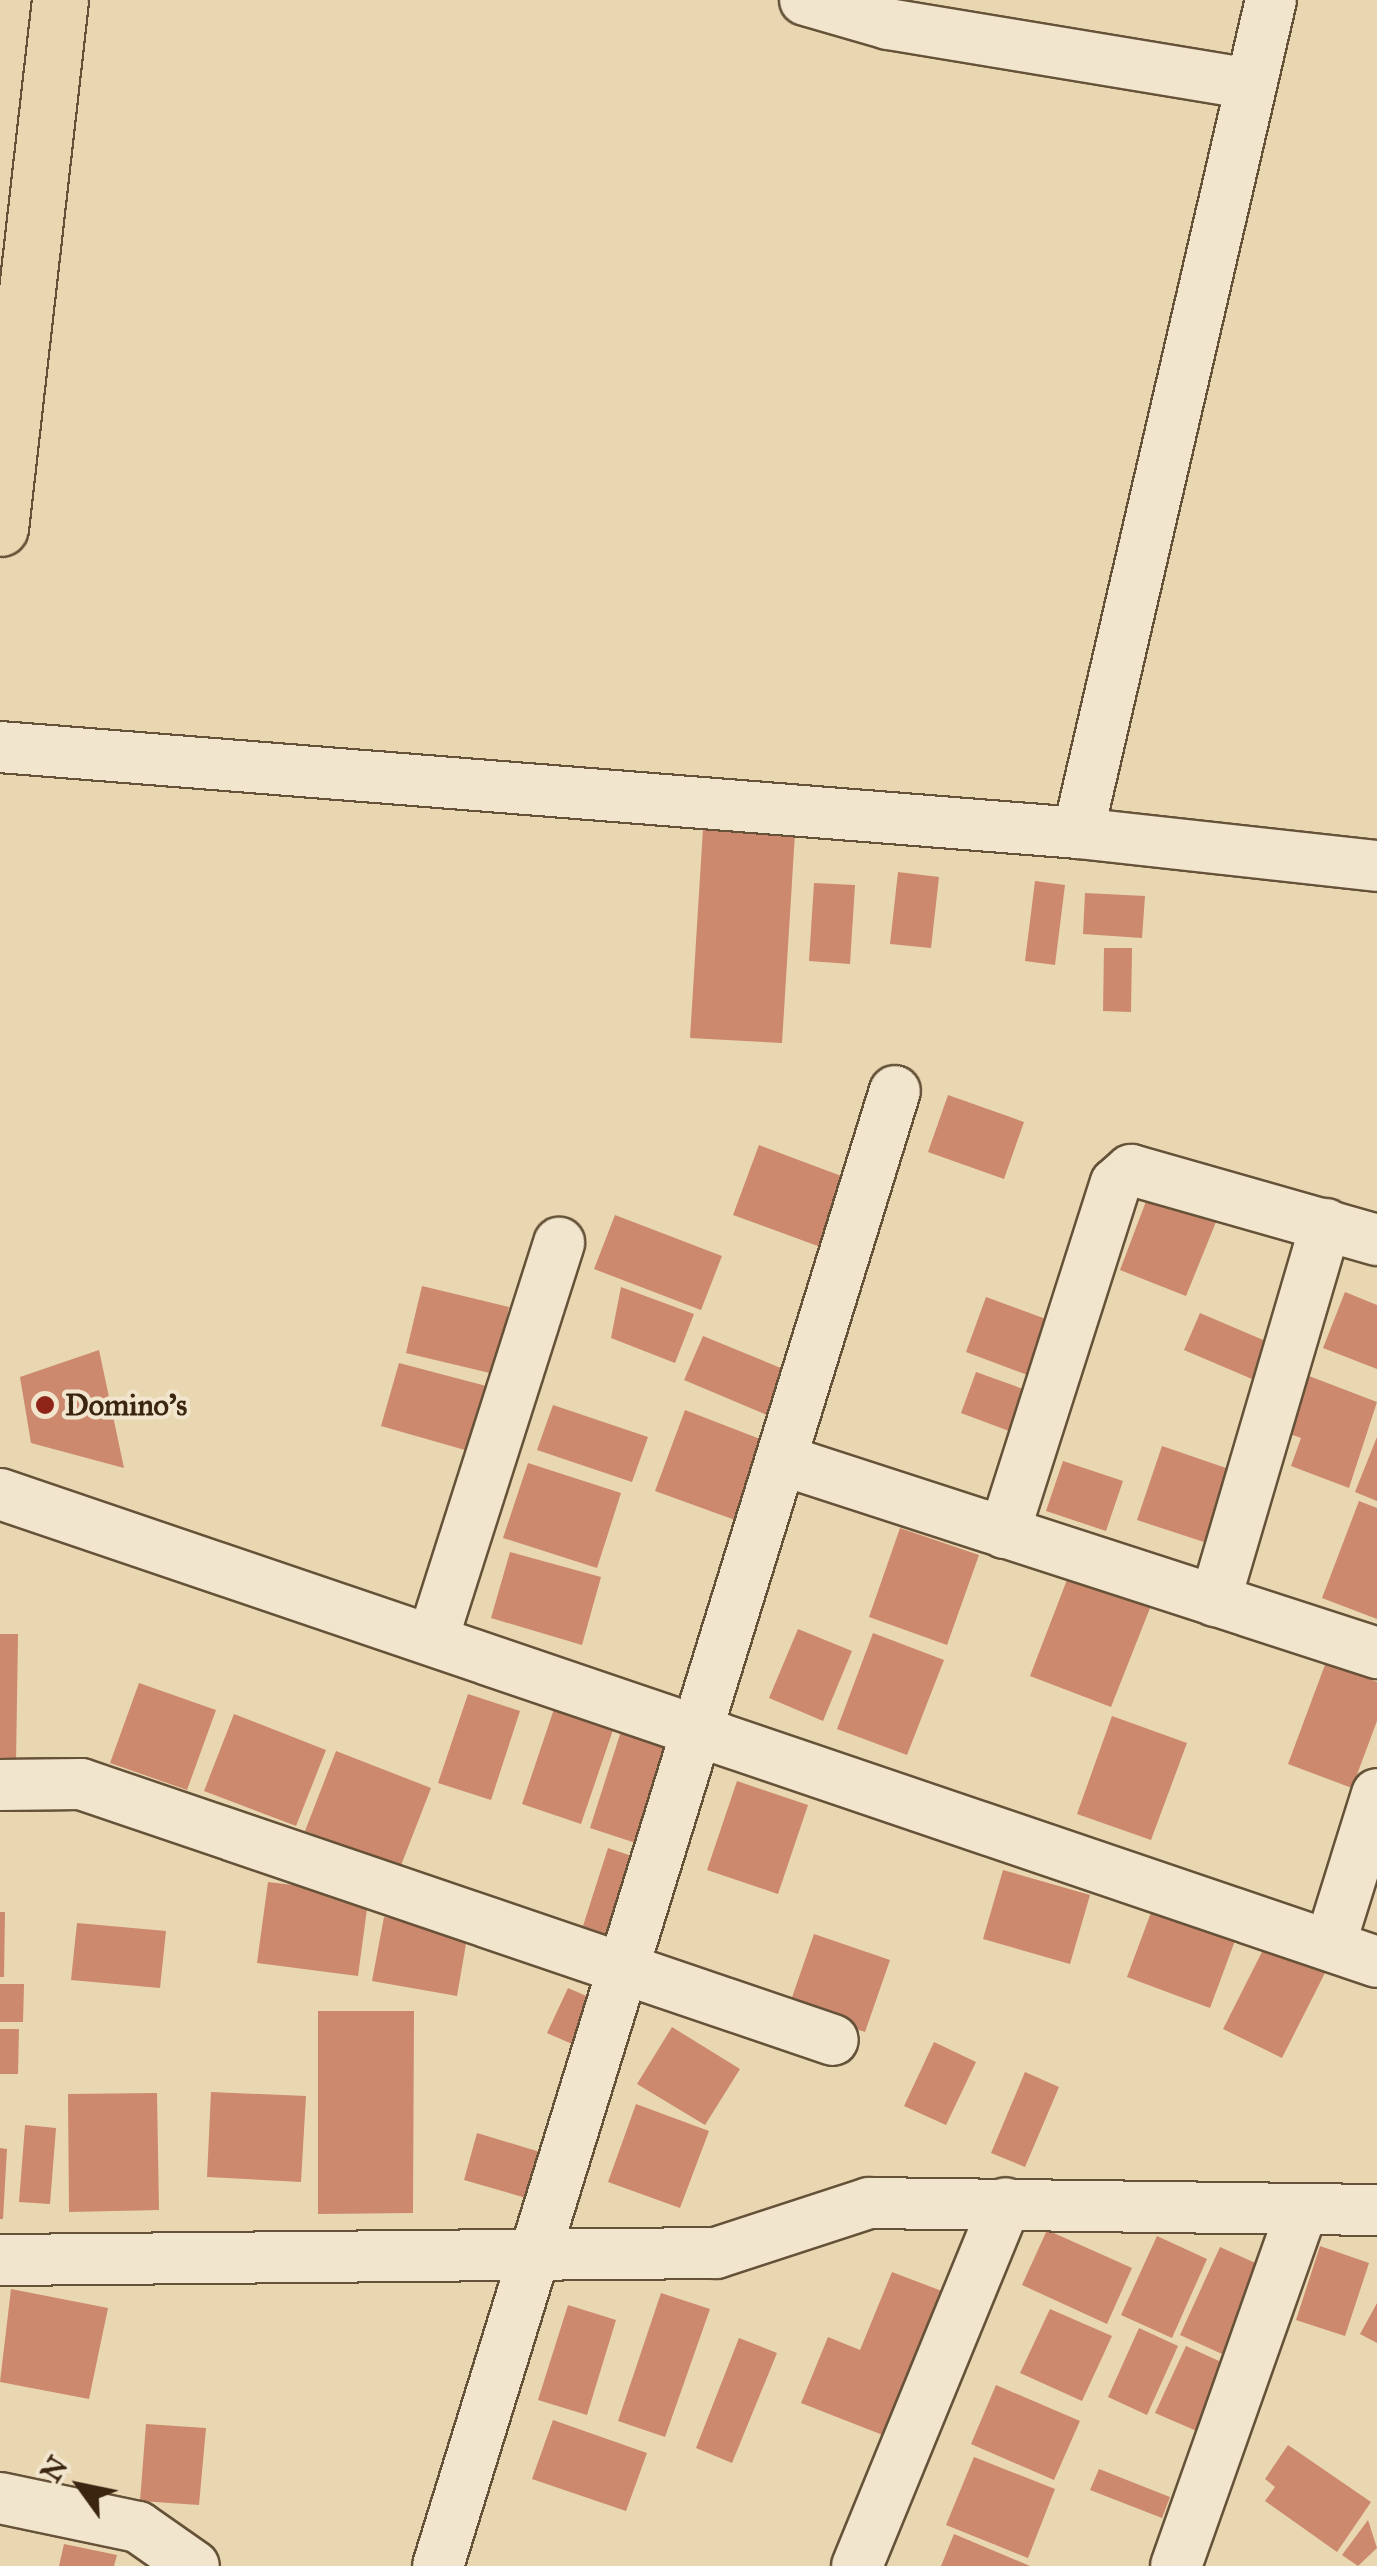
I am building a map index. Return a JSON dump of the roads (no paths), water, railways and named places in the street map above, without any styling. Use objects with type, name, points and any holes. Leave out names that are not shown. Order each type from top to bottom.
[{"type":"main road","points":[[0,528],[60,0]]},
{"type":"street","points":[[806,0],[888,24],[1251,84]]},
{"type":"street","points":[[1078,833],[1271,0]]},
{"type":"street","points":[[0,747],[1078,833],[1377,866]]},
{"type":"street","points":[[438,2566],[538,2260],[896,1091]]},
{"type":"street","points":[[1004,1532],[1124,1176],[1152,1168],[1377,1240]]},
{"type":"street","points":[[1215,1601],[1326,1224]]},
{"type":"street","points":[[434,1638],[559,1243]]},
{"type":"street","points":[[782,1460],[1377,1654]]},
{"type":"street","points":[[0,1494],[701,1728],[1377,1962]]},
{"type":"street","points":[[0,1784],[81,1784],[627,1965],[833,2040]]},
{"type":"street","points":[[1330,1945],[1377,1794]]},
{"type":"street","points":[[0,2260],[538,2260],[716,2254],[869,2203],[1377,2210]]},
{"type":"street","points":[[858,2566],[1006,2203]]},
{"type":"street","points":[[1176,2566],[1302,2210]]},
{"type":"street","points":[[0,2498],[138,2526],[194,2566]]},
{"type":"place","name":"Domino's","points":[[45,1405]]}]
